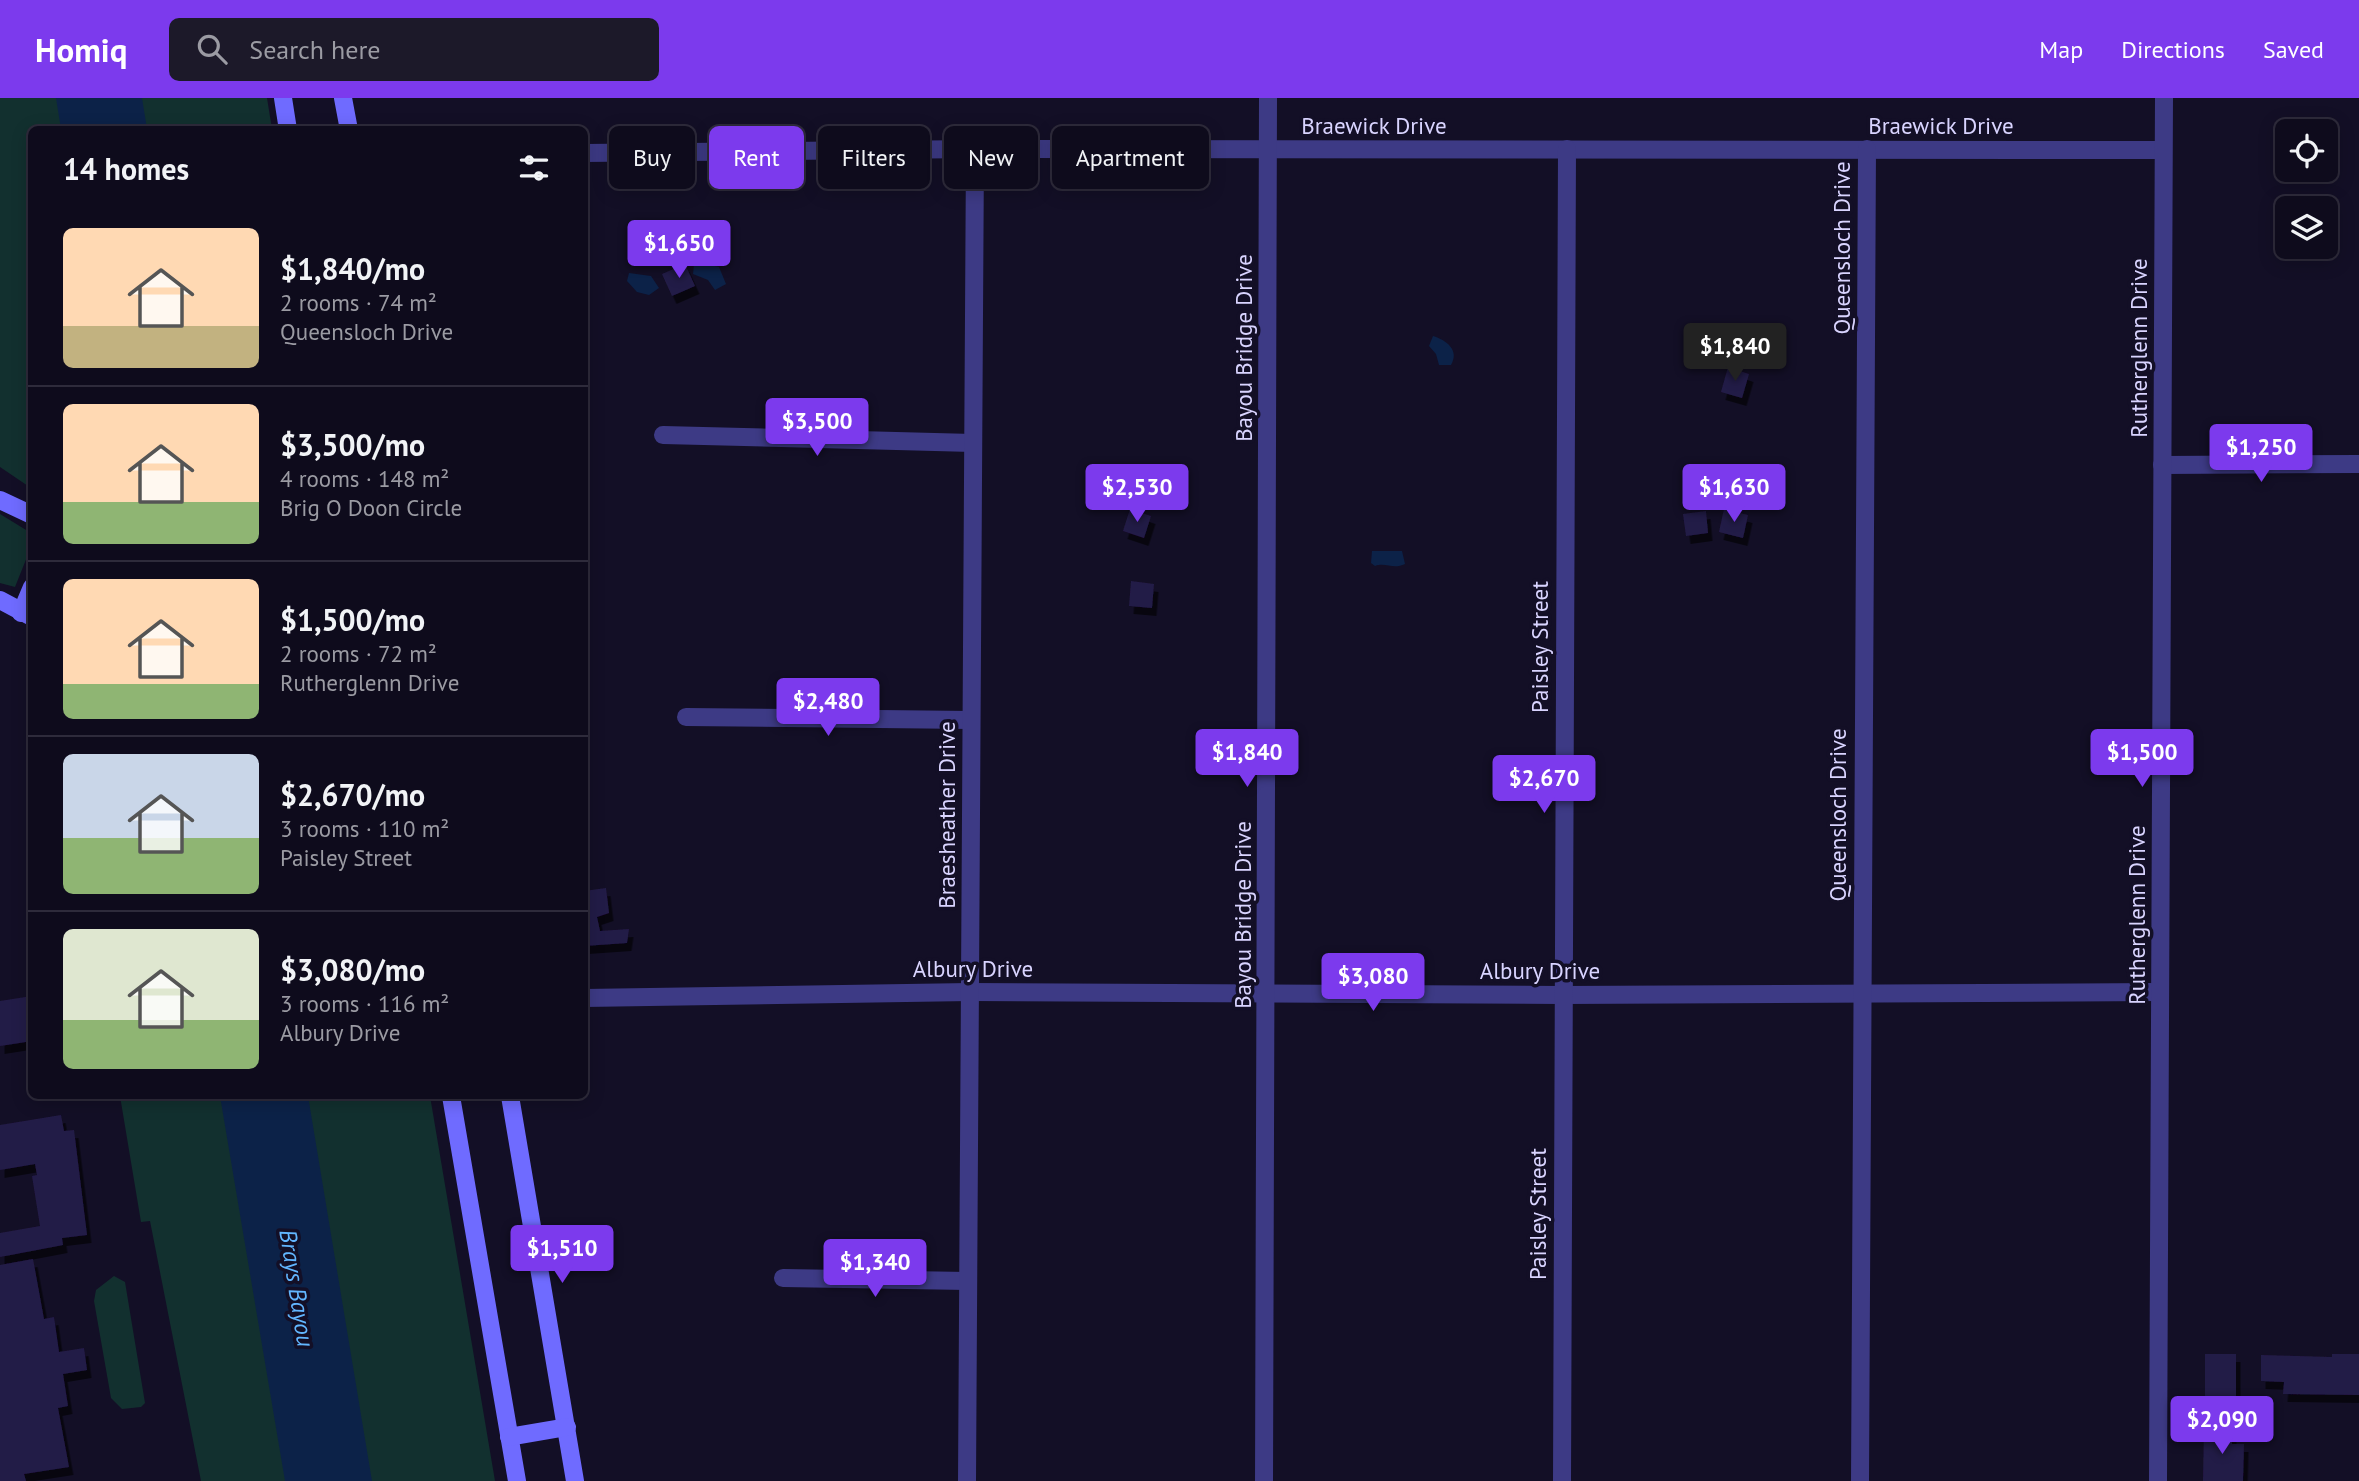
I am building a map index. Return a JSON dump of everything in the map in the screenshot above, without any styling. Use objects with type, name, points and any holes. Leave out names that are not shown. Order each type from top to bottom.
[{"type":"main road","points":[[283,98],[287,126]]},
{"type":"main road","points":[[344,98],[348,126]]},
{"type":"main road","points":[[0,500],[28,513]]},
{"type":"main road","points":[[0,600],[26,615]]},
{"type":"main road","points":[[452,1099],[517,1481]]},
{"type":"main road","points":[[511,1099],[575,1481]]},
{"type":"main road","points":[[509,1437],[566,1427]]},
{"type":"street","name":"Bayou Bridge Drive","points":[[1264,1481],[1268,98]]},
{"type":"street","name":"Rutherglenn Drive","points":[[2158,1481],[2164,98]]},
{"type":"street","name":"Braewick Drive","points":[[588,153],[944,149]]},
{"type":"street","name":"Braewick Drive","points":[[1038,149],[2164,150]]},
{"type":"street","name":"Paisley Street","points":[[1562,1481],[1567,149]]},
{"type":"street","name":"Queensloch Drive","points":[[1860,1481],[1867,149]]},
{"type":"street","name":"Braesheather Drive","points":[[967,1481],[975,189]]},
{"type":"street","points":[[663,435],[973,443]]},
{"type":"street","points":[[2162,464],[2359,464]]},
{"type":"street","points":[[686,717],[971,720]]},
{"type":"street","name":"Albury Drive","points":[[588,998],[970,992],[1562,995],[2160,992]]},
{"type":"street","points":[[783,1278],[968,1282]]},
{"type":"green space","points":[[0,98],[267,98],[272,126],[28,126],[28,486],[0,467]]},
{"type":"green space","points":[[0,514],[28,531],[28,554],[15,587],[0,583]]},
{"type":"green space","points":[[120,1099],[431,1099],[495,1481],[201,1481],[150,1221],[141,1222]]},
{"type":"green space","points":[[114,1276],[125,1282],[145,1403],[141,1407],[122,1409],[111,1398],[94,1301],[96,1290]]},
{"type":"water","points":[[56,98],[142,98],[147,126],[61,126]]},
{"type":"water","points":[[699,262],[719,267],[726,284],[715,290],[708,280],[693,274],[694,264]]},
{"type":"water","points":[[629,273],[651,276],[659,288],[649,295],[637,292],[627,281]]},
{"type":"water","points":[[1433,336],[1443,340],[1453,350],[1451,365],[1439,365],[1436,354],[1429,346]]},
{"type":"water","points":[[1726,480],[1737,481],[1760,491],[1757,501],[1746,505],[1723,491]]},
{"type":"water","points":[[1372,551],[1402,551],[1405,564],[1375,566],[1371,563]]},
{"type":"water","name":"Brays Bayou","points":[[221,1099],[308,1099],[372,1481],[285,1481]]},
{"type":"building","points":[[685,264],[695,286],[672,296],[662,274]]},
{"type":"building","points":[[1728,367],[1749,374],[1742,398],[1721,392]]},
{"type":"building","points":[[1130,509],[1151,516],[1144,538],[1123,531]]},
{"type":"building","points":[[1724,509],[1748,515],[1743,538],[1719,532]]},
{"type":"building","points":[[1706,511],[1708,533],[1686,536],[1683,514]]},
{"type":"building","points":[[1131,581],[1154,584],[1152,608],[1129,606]]},
{"type":"building","points":[[606,888],[609,913],[597,917],[600,931],[629,929],[627,943],[588,946],[588,890]]},
{"type":"building","points":[[28,997],[28,1042],[0,1046],[0,1001]]},
{"type":"building","points":[[61,1115],[64,1131],[74,1130],[87,1235],[62,1238],[63,1245],[0,1257],[0,1233],[40,1226],[32,1176],[37,1175],[35,1164],[0,1170],[0,1125]]},
{"type":"building","points":[[33,1259],[44,1319],[54,1317],[59,1352],[84,1348],[87,1370],[63,1374],[68,1406],[58,1408],[69,1467],[24,1474],[26,1481],[0,1481],[0,1265]]},
{"type":"building","points":[[2205,1354],[2236,1354],[2236,1420],[2205,1420]]},
{"type":"building","points":[[2332,1354],[2359,1354],[2359,1395],[2283,1394],[2284,1382],[2261,1381],[2261,1355],[2332,1357]]},
{"type":"building","points":[[2204,1427],[2232,1427],[2232,1444],[2244,1444],[2243,1481],[2203,1481]]}]
